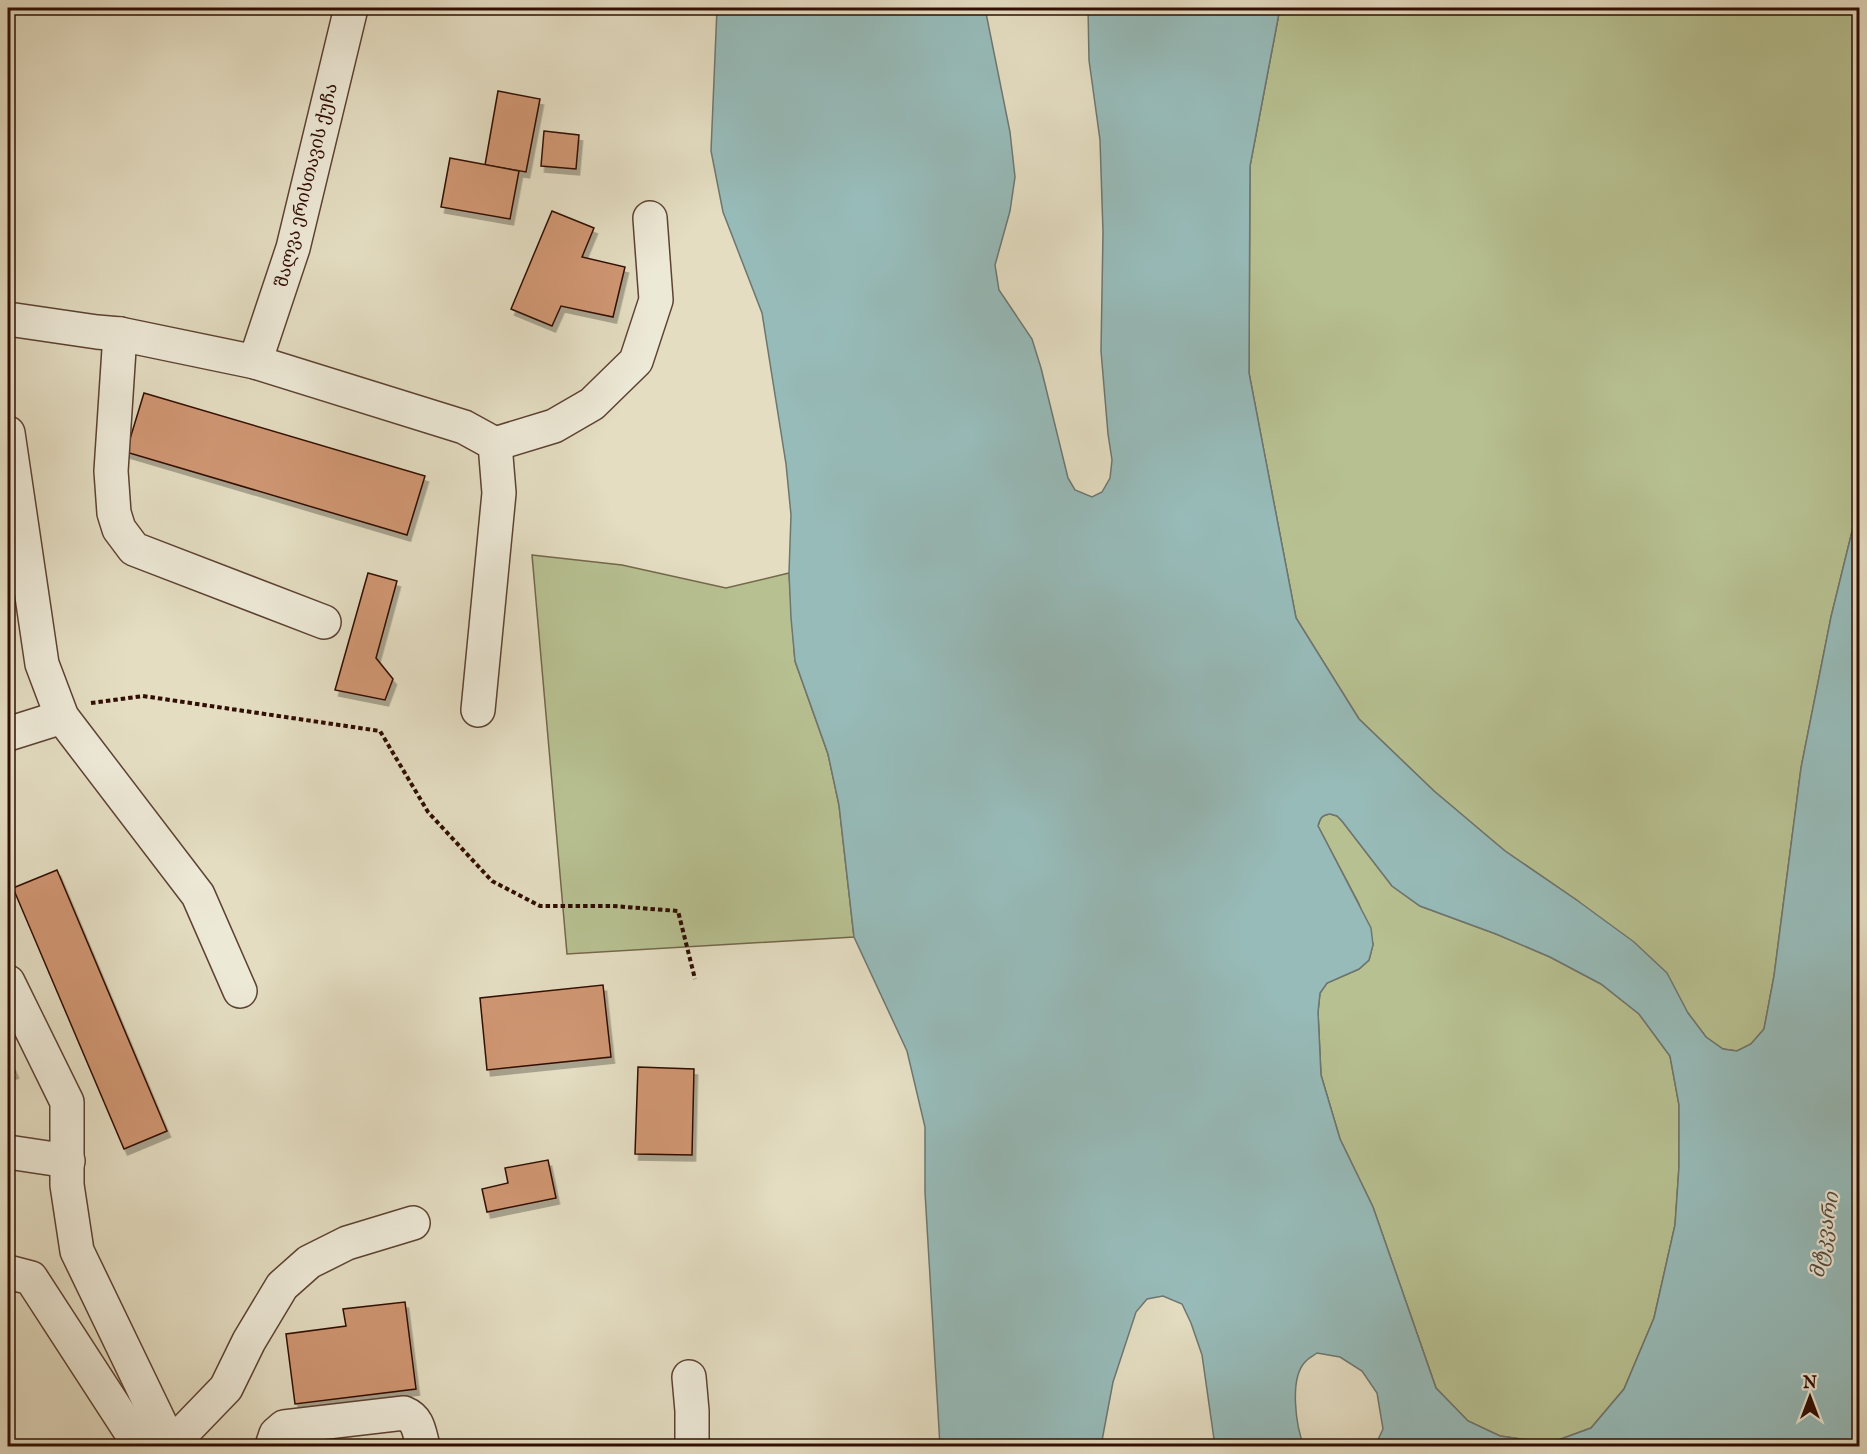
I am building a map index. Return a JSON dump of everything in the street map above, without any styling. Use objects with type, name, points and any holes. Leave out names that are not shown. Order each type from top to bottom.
[{"type":"lane","name":"შალვა ერისთავის ქუჩა","points":[[255,362],[294,248],[351,8]]},
{"type":"lane","points":[[8,319],[97,333],[120,334],[255,362],[464,427],[495,444],[554,426],[592,404],[636,361],[656,300],[650,218]]},
{"type":"lane","points":[[120,334],[111,471],[114,513],[119,529],[134,549],[324,622]]},
{"type":"lane","points":[[8,433],[42,664],[61,712],[198,895],[240,991]]},
{"type":"lane","points":[[478,710],[499,493],[495,444]]},
{"type":"lane","points":[[8,734],[61,712]]},
{"type":"lane","points":[[8,982],[68,1102],[68,1185],[77,1251],[160,1446]]},
{"type":"lane","points":[[8,1152],[68,1161]]},
{"type":"lane","points":[[160,1446],[226,1388],[249,1341],[282,1286],[309,1262],[347,1243],[413,1223]]},
{"type":"lane","points":[[8,1272],[31,1278],[160,1446]]},
{"type":"lane","points":[[688,1377],[692,1411],[692,1446]]},
{"type":"lane","points":[[272,1446],[276,1434],[284,1427],[404,1413],[417,1421],[423,1446]]},
{"type":"path","points":[[61,712],[143,696],[380,730],[428,812],[492,881],[540,906],[613,906],[678,911],[695,979]]},
{"type":"green space","points":[[1280,8],[1859,8],[1859,503],[1831,617],[1801,768],[1774,976],[1764,1029],[1751,1044],[1737,1051],[1723,1049],[1706,1037],[1688,1013],[1578,901],[1505,851],[1434,791],[1359,719],[1296,618],[1249,373],[1250,166]]},
{"type":"green space","points":[[532,555],[622,565],[726,588],[789,573],[795,661],[828,754],[839,805],[854,937],[567,954]]},
{"type":"green space","points":[[1330,814],[1342,821],[1392,886],[1420,906],[1550,957],[1601,984],[1639,1014],[1670,1056],[1679,1105],[1679,1167],[1675,1225],[1654,1318],[1624,1389],[1591,1428],[1550,1443],[1500,1436],[1468,1421],[1436,1388],[1373,1207],[1340,1139],[1321,1075],[1318,1012],[1320,993],[1327,983],[1359,969],[1369,960],[1373,944],[1359,904],[1318,826],[1322,817]]},
{"type":"water","name":"მტკვარი","points":[[717,8],[985,8],[1010,132],[1015,177],[1010,211],[995,265],[999,290],[1032,339],[1068,478],[1075,490],[1092,497],[1102,492],[1110,478],[1112,460],[1101,351],[1103,232],[1100,140],[1089,60],[1088,8],[1280,8],[1250,166],[1249,373],[1296,618],[1359,719],[1434,791],[1505,851],[1634,942],[1667,973],[1688,1013],[1706,1037],[1723,1049],[1737,1051],[1751,1044],[1764,1029],[1774,976],[1801,768],[1831,617],[1859,503],[1859,1446],[1375,1446],[1383,1429],[1377,1393],[1362,1371],[1340,1357],[1317,1353],[1305,1362],[1297,1380],[1297,1416],[1304,1446],[1215,1446],[1202,1355],[1191,1323],[1182,1304],[1163,1296],[1147,1299],[1136,1312],[1113,1382],[1101,1446],[940,1446],[925,1192],[925,1127],[907,1051],[854,937],[839,805],[828,754],[795,661],[789,573],[791,515],[786,464],[762,313],[723,212],[711,151]],"holes":[[[1330,814],[1337,816],[1392,886],[1420,906],[1550,957],[1601,984],[1639,1014],[1670,1056],[1679,1105],[1679,1167],[1675,1225],[1654,1318],[1624,1389],[1591,1428],[1550,1443],[1500,1436],[1468,1421],[1436,1388],[1373,1207],[1340,1139],[1321,1075],[1318,1012],[1320,993],[1327,983],[1359,969],[1369,960],[1373,945],[1371,928],[1318,826],[1323,816]]]},
{"type":"building","points":[[498,91],[540,99],[526,172],[485,165]]},
{"type":"building","points":[[544,131],[579,135],[576,169],[541,166]]},
{"type":"building","points":[[450,158],[519,171],[510,219],[441,207]]},
{"type":"building","points":[[552,211],[594,228],[582,257],[625,267],[613,317],[561,306],[552,326],[511,309]]},
{"type":"building","points":[[144,393],[425,476],[407,535],[126,452]]},
{"type":"building","points":[[368,573],[397,581],[376,658],[393,679],[385,700],[335,690]]},
{"type":"building","points":[[57,870],[167,1131],[124,1149],[13,888]]},
{"type":"building","points":[[603,985],[611,1057],[487,1070],[480,998]]},
{"type":"building","points":[[8,1056],[15,1072],[8,1075]]},
{"type":"building","points":[[638,1067],[694,1069],[692,1155],[635,1154]]},
{"type":"building","points":[[548,1160],[556,1198],[487,1212],[482,1189],[508,1183],[505,1168]]},
{"type":"building","points":[[405,1302],[416,1389],[295,1404],[286,1334],[346,1326],[343,1309]]},
{"type":"building","points":[[245,1442],[245,1446],[200,1446]]}]
